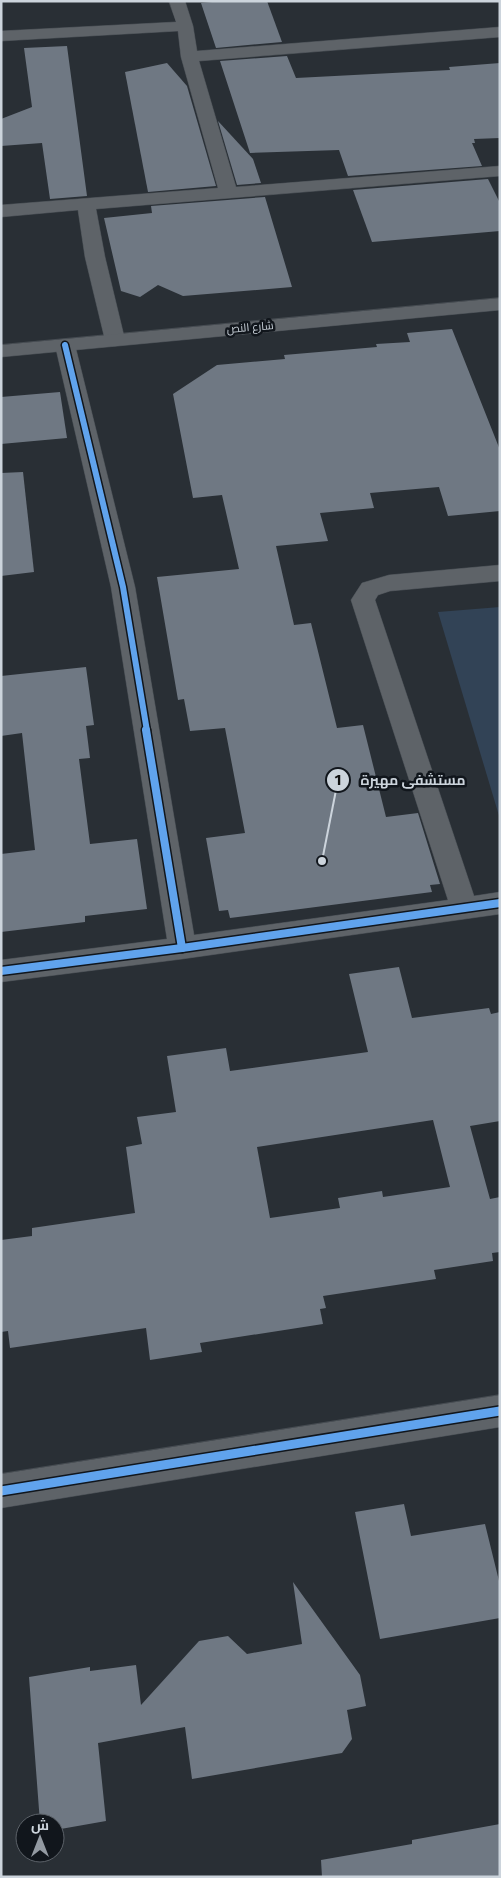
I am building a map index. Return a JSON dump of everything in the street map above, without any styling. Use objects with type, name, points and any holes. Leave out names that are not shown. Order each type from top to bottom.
[{"type":"street","points":[[177,1],[185,26],[189,57],[229,194]]},
{"type":"street","points":[[1,36],[185,26]]},
{"type":"street","points":[[189,57],[500,32]]},
{"type":"street","points":[[1,211],[500,171]]},
{"type":"street","points":[[86,205],[94,257],[115,340]]},
{"type":"street","name":"شارع النص","points":[[1,351],[500,304]]},
{"type":"street","points":[[65,345],[123,588],[182,948]]},
{"type":"street","points":[[464,907],[363,600],[370,589],[390,583],[500,573]]},
{"type":"street","points":[[1,971],[182,948],[500,902]]},
{"type":"street","points":[[1,1491],[500,1411]]},
{"type":"shaded area","points":[[500,607],[500,819],[438,612]]},
{"type":"building","points":[[267,1],[282,42],[216,48],[201,3]]},
{"type":"building","points":[[67,46],[87,196],[50,199],[42,143],[1,146],[1,119],[32,107],[24,48]]},
{"type":"building","points":[[287,56],[296,78],[450,70],[449,67],[500,63],[500,138],[474,139],[475,143],[472,143],[482,166],[348,176],[339,150],[250,153],[220,61]]},
{"type":"building","points":[[167,63],[187,86],[216,186],[148,192],[125,72]]},
{"type":"building","points":[[218,121],[253,159],[261,183],[237,185]]},
{"type":"building","points":[[488,179],[500,203],[500,231],[372,242],[353,190]]},
{"type":"building","points":[[265,197],[292,287],[183,296],[158,285],[140,297],[121,291],[104,218],[152,213],[151,206]]},
{"type":"building","points":[[452,329],[500,450],[500,511],[448,516],[439,487],[370,493],[374,508],[320,513],[328,541],[276,546],[294,625],[311,623],[337,728],[363,725],[386,817],[418,813],[440,884],[430,885],[432,892],[230,918],[228,910],[219,911],[206,838],[245,833],[225,728],[190,731],[184,699],[178,700],[157,577],[239,569],[222,495],[193,498],[173,394],[217,365],[285,359],[284,355],[377,347],[376,344],[410,342],[407,333]]},
{"type":"building","points":[[60,392],[67,438],[1,444],[1,397]]},
{"type":"building","points":[[23,472],[34,572],[1,576],[1,473]]},
{"type":"building","points":[[86,667],[94,725],[86,726],[90,758],[79,759],[90,844],[137,839],[147,909],[85,916],[85,922],[1,932],[1,854],[35,850],[22,733],[1,736],[1,676]]},
{"type":"building","points":[[399,967],[412,1018],[489,1008],[491,1014],[500,1012],[500,1121],[470,1126],[490,1199],[500,1197],[500,1252],[492,1253],[493,1261],[434,1270],[436,1279],[323,1296],[326,1308],[320,1309],[323,1324],[200,1343],[202,1352],[150,1360],[146,1328],[10,1348],[8,1331],[1,1332],[1,1240],[32,1236],[32,1228],[135,1213],[126,1147],[142,1144],[137,1117],[176,1112],[167,1056],[226,1048],[230,1071],[368,1052],[349,974]],"holes":[[[433,1120],[450,1187],[383,1197],[382,1191],[338,1198],[340,1208],[270,1218],[257,1147]]]},
{"type":"building","points":[[404,1504],[411,1536],[485,1524],[500,1585],[500,1618],[380,1639],[355,1512]]},
{"type":"building","points":[[293,1582],[360,1675],[366,1706],[347,1710],[352,1739],[342,1753],[192,1779],[185,1727],[98,1743],[106,1821],[65,1828],[65,1813],[39,1813],[29,1677],[90,1667],[90,1671],[136,1665],[141,1705],[199,1641],[228,1636],[247,1654],[302,1644]]},
{"type":"building","points":[[500,1824],[500,1877],[322,1877],[321,1860],[412,1844],[412,1840]]},
{"type":"cycle path","points":[[65,345],[123,587],[182,948]]},
{"type":"cycle path","points":[[1,971],[182,948],[500,903]]},
{"type":"cycle path","points":[[1,1491],[500,1411]]},
{"type":"place","name":"مستشفى مهيرة","points":[[322,861]]}]
